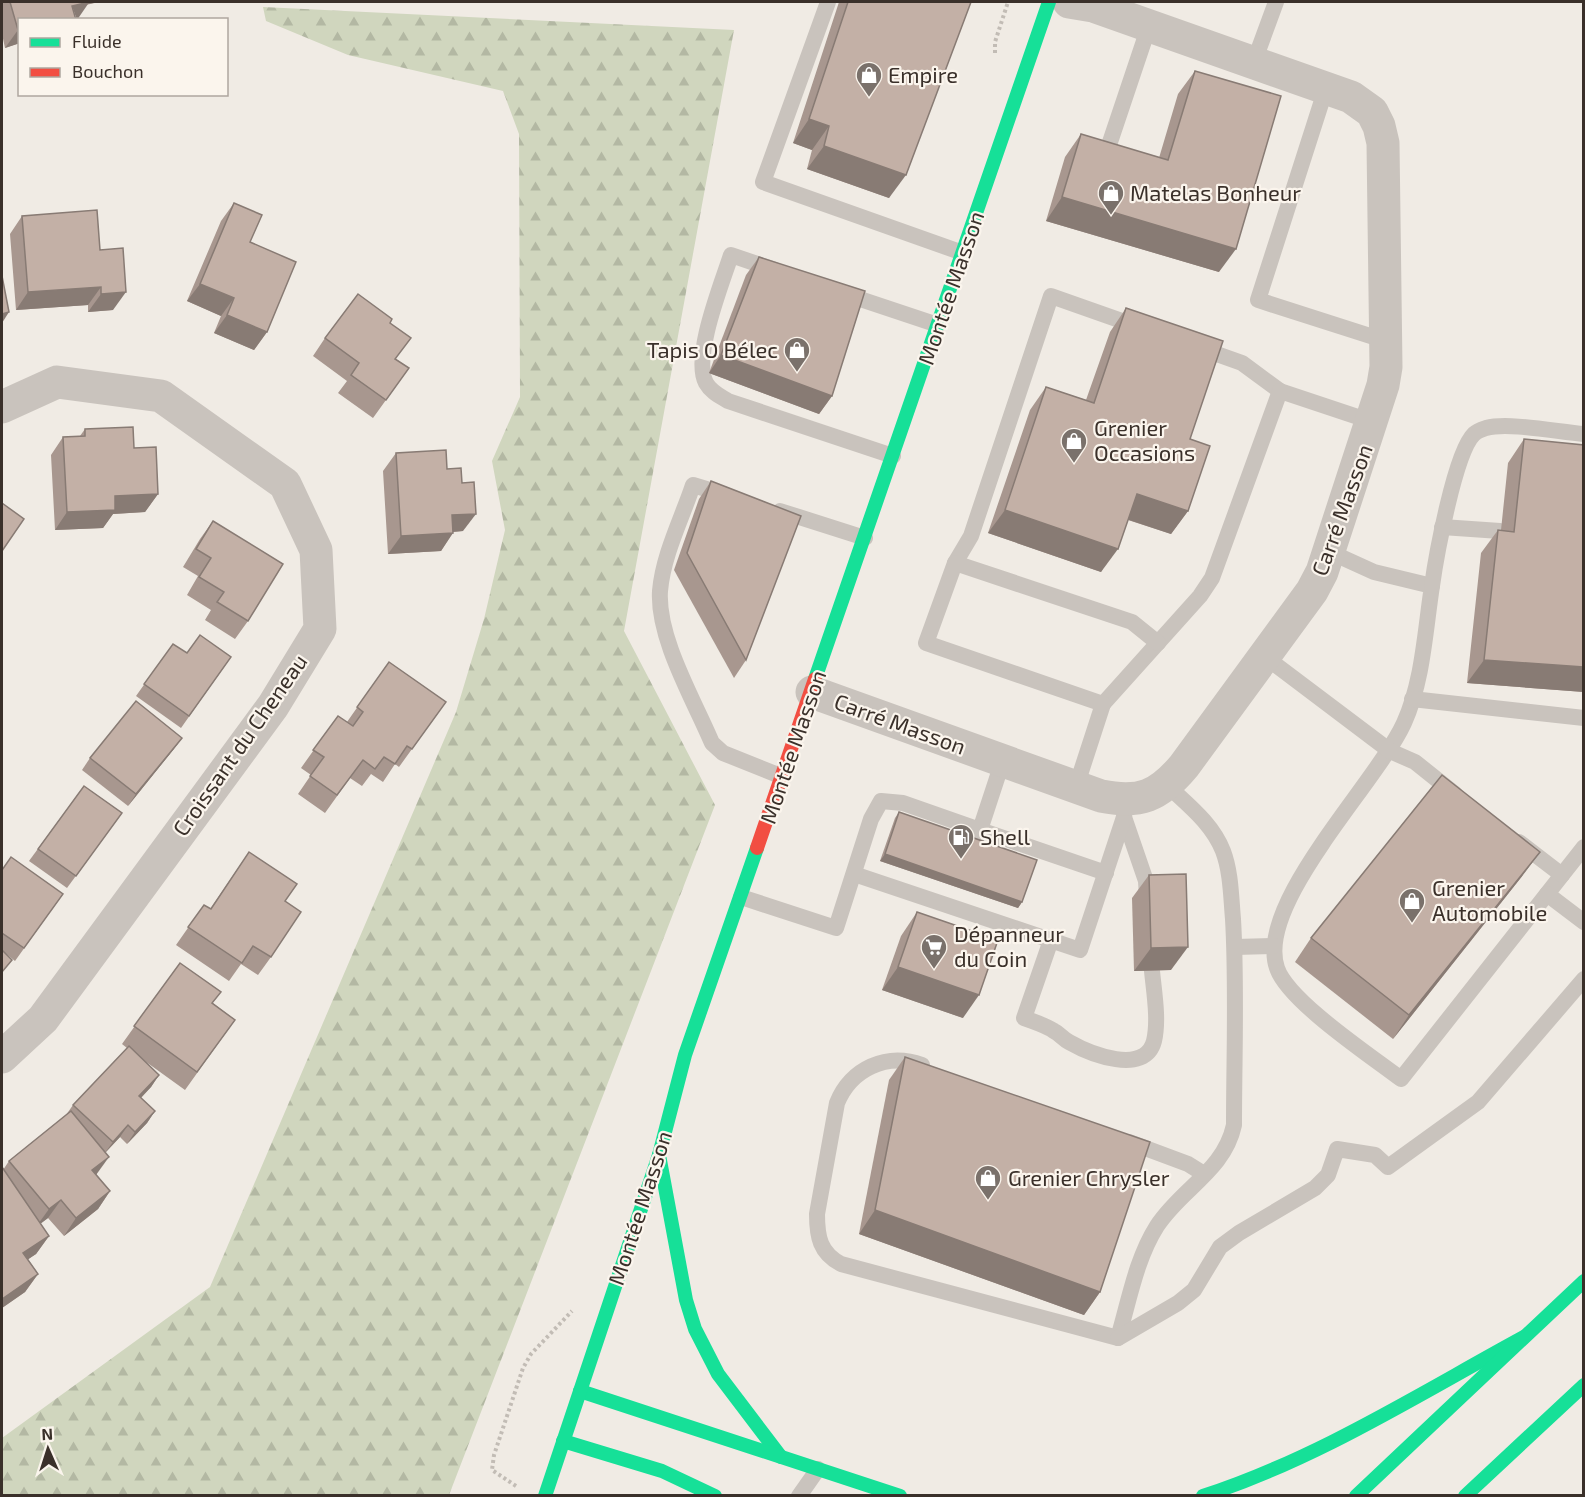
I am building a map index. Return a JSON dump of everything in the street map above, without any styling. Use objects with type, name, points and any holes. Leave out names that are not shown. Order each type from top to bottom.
[{"type":"main road","name":"Montée Masson","points":[[545,1496],[659,1155],[686,1055],[1049,2]]},
{"type":"main road","points":[[659,1155],[687,1300],[698,1336],[718,1374],[782,1457]]},
{"type":"main road","points":[[1356,1496],[1584,1281]]},
{"type":"main road","points":[[1203,1496],[1249,1481],[1309,1455],[1524,1337]]},
{"type":"main road","points":[[1466,1496],[1584,1385]]},
{"type":"main road","points":[[580,1390],[900,1496]]},
{"type":"main road","points":[[563,1441],[662,1471],[715,1496]]},
{"type":"street","name":"Carré Masson","points":[[812,692],[1101,796],[1125,808],[1167,785],[1185,766],[1312,591],[1330,552],[1383,385],[1386,341],[1384,162],[1379,126],[1372,112],[1360,102],[1254,62],[1083,3]]},
{"type":"street","name":"Croissant du Cheneau","points":[[2,407],[57,382],[161,396],[285,484],[316,550],[320,628],[273,706],[43,1019],[2,1057]]},
{"type":"lane","points":[[828,2],[763,182],[963,253]]},
{"type":"lane","points":[[1254,62],[1276,2]]},
{"type":"lane","points":[[1105,158],[1149,26]]},
{"type":"lane","points":[[1326,88],[1257,300],[1386,341]]},
{"type":"lane","points":[[796,277],[731,255],[704,345],[702,367],[705,382],[712,391],[728,401],[893,456]]},
{"type":"lane","points":[[829,288],[938,325]]},
{"type":"lane","points":[[1103,704],[926,643],[955,563],[971,537],[1051,296],[1152,331]]},
{"type":"lane","points":[[1186,343],[1242,363],[1280,391],[1373,422]]},
{"type":"lane","points":[[1076,787],[1103,704],[1212,578],[1280,391]]},
{"type":"lane","points":[[1584,434],[1500,427],[1485,428],[1474,434],[1461,462],[1442,526],[1412,699],[1405,721],[1390,751],[1300,878],[1287,901],[1274,946],[1276,966],[1282,979],[1301,1000],[1401,1079],[1584,847]]},
{"type":"lane","points":[[739,499],[693,485],[663,573],[660,593],[664,624],[712,743],[723,753],[783,777]]},
{"type":"lane","points":[[762,506],[865,538]]},
{"type":"lane","points":[[1442,526],[1500,531]]},
{"type":"lane","points":[[1330,552],[1374,572],[1432,586]]},
{"type":"lane","points":[[955,563],[1132,622],[1158,643]]},
{"type":"lane","points":[[1264,656],[1390,751],[1415,762],[1470,805]]},
{"type":"lane","points":[[1412,699],[1584,718]]},
{"type":"lane","points":[[970,856],[1003,760]]},
{"type":"lane","points":[[1118,1338],[1148,1243],[1178,1199],[1222,1157],[1234,1125],[1235,947],[1228,871],[1223,850],[1198,813],[1167,785]]},
{"type":"lane","points":[[741,897],[836,928],[871,819],[881,801],[892,800],[1106,873]]},
{"type":"lane","points":[[854,873],[1080,950],[1125,808]]},
{"type":"lane","points":[[1125,808],[1146,881],[1147,898]]},
{"type":"lane","points":[[1507,833],[1562,875]]},
{"type":"lane","points":[[952,907],[959,888]]},
{"type":"lane","points":[[1547,894],[1584,922]]},
{"type":"lane","points":[[1051,940],[1024,1018],[1054,1030],[1069,1042],[1124,1062],[1137,1059],[1148,1052],[1154,1040],[1152,971]]},
{"type":"lane","points":[[1235,947],[1274,946]]},
{"type":"lane","points":[[934,1070],[915,1063],[893,1061],[872,1065],[855,1074],[843,1087],[837,1102],[817,1214],[817,1232],[822,1248],[831,1258],[842,1264],[1118,1338],[1178,1303],[1194,1290],[1220,1247],[1239,1233],[1315,1188],[1328,1175],[1337,1149],[1375,1155],[1388,1167],[1478,1102],[1584,979]]},
{"type":"lane","points":[[1109,1135],[1175,1159],[1204,1174]]},
{"type":"lane","points":[[799,1496],[818,1469]]},
{"type":"path","points":[[995,42],[1008,2]]},
{"type":"path","points":[[496,1474],[491,1464],[523,1368],[531,1354]]},
{"type":"green space","points":[[263,7],[734,30],[624,631],[715,805],[449,1495],[2,1495],[2,1438],[210,1287],[456,712],[484,619],[505,530],[492,461],[520,397],[519,134],[503,91],[348,55],[266,21]]},
{"type":"building","points":[[10,2],[89,2],[72,6],[75,18],[18,18],[18,30]]},
{"type":"building","points":[[848,2],[971,2],[906,175],[824,146],[829,126],[809,119]]},
{"type":"building","points":[[1195,71],[1281,96],[1236,249],[1062,197],[1081,134],[1168,160]]},
{"type":"building","points":[[234,203],[262,215],[250,242],[296,262],[267,332],[227,315],[234,298],[200,284]]},
{"type":"building","points":[[97,210],[100,250],[123,248],[126,292],[101,294],[101,287],[28,292],[22,216]]},
{"type":"building","points":[[759,257],[865,291],[832,396],[721,355]]},
{"type":"building","points":[[2,276],[9,312],[2,314]]},
{"type":"building","points":[[358,294],[392,319],[390,323],[411,338],[395,359],[409,368],[386,400],[351,375],[359,363],[325,338]]},
{"type":"building","points":[[1126,308],[1223,341],[1190,439],[1210,446],[1188,511],[1137,494],[1118,549],[1005,510],[1046,387],[1094,403]]},
{"type":"building","points":[[133,427],[134,448],[156,447],[158,494],[115,496],[115,510],[67,512],[63,437],[85,436],[85,429]]},
{"type":"building","points":[[1524,439],[1584,445],[1584,667],[1484,660],[1498,530],[1514,532]]},
{"type":"building","points":[[446,450],[447,469],[461,468],[462,483],[474,482],[476,514],[452,515],[453,533],[401,536],[396,453]]},
{"type":"building","points":[[711,481],[801,516],[746,660],[687,553]]},
{"type":"building","points":[[2,503],[24,519],[2,551]]},
{"type":"building","points":[[213,521],[283,564],[248,621],[217,602],[224,592],[199,577],[211,558],[196,549]]},
{"type":"building","points":[[200,635],[231,657],[189,716],[144,684],[173,644],[187,653]]},
{"type":"building","points":[[389,662],[446,702],[412,749],[407,746],[395,764],[384,757],[375,769],[363,760],[337,795],[310,776],[324,757],[313,750],[338,716],[353,726],[363,712],[357,707]]},
{"type":"building","points":[[136,701],[182,738],[136,794],[90,758]]},
{"type":"building","points":[[1442,775],[1540,852],[1409,1015],[1311,938]]},
{"type":"building","points":[[84,786],[122,813],[76,876],[38,849]]},
{"type":"building","points":[[899,812],[1037,860],[1022,902],[885,854]]},
{"type":"building","points":[[249,852],[297,884],[285,901],[301,912],[271,957],[253,946],[242,963],[188,927],[204,905],[211,909]]},
{"type":"building","points":[[11,857],[63,894],[24,948],[2,933],[2,870]]},
{"type":"building","points":[[1186,874],[1188,947],[1151,948],[1149,875]]},
{"type":"building","points":[[917,912],[998,940],[979,995],[898,967]]},
{"type":"building","points":[[2,950],[12,960],[2,972]]},
{"type":"building","points":[[180,963],[221,992],[212,1003],[235,1020],[197,1072],[134,1026]]},
{"type":"building","points":[[129,1046],[159,1075],[139,1096],[155,1111],[135,1132],[128,1125],[113,1142],[73,1105]]},
{"type":"building","points":[[905,1057],[1150,1142],[1100,1292],[875,1210]]},
{"type":"building","points":[[71,1111],[109,1157],[92,1170],[110,1191],[76,1218],[61,1200],[49,1209],[9,1161]]},
{"type":"building","points":[[2,1167],[49,1236],[23,1253],[38,1274],[2,1299]]},
{"type":"traffic: fast","points":[[815,679],[1049,2]]},
{"type":"traffic: fast","points":[[545,1496],[659,1155],[685,1055],[757,848]]},
{"type":"traffic: fast","points":[[659,1155],[686,1300],[695,1329],[718,1374],[781,1457]]},
{"type":"traffic: fast","points":[[1356,1496],[1584,1281]]},
{"type":"traffic: fast","points":[[1203,1496],[1286,1464],[1327,1444],[1524,1337]]},
{"type":"traffic: fast","points":[[1465,1496],[1584,1385]]},
{"type":"traffic: fast","points":[[580,1391],[900,1496]]},
{"type":"traffic: fast","points":[[563,1441],[662,1471],[715,1496]]},
{"type":"traffic: jam","points":[[757,848],[815,679]]},
{"type":"place","name":"Empire","points":[[869,98]]},
{"type":"place","name":"Matelas Bonheur","points":[[1111,216]]},
{"type":"place","name":"Tapis O Bélec","points":[[797,373]]},
{"type":"place","name":"Grenier Occasions","points":[[1074,464]]},
{"type":"place","name":"Shell","points":[[961,860]]},
{"type":"place","name":"Grenier Automobile","points":[[1412,924]]},
{"type":"place","name":"Dépanneur du Coin","points":[[934,970]]},
{"type":"place","name":"Grenier Chrysler","points":[[988,1201]]}]
